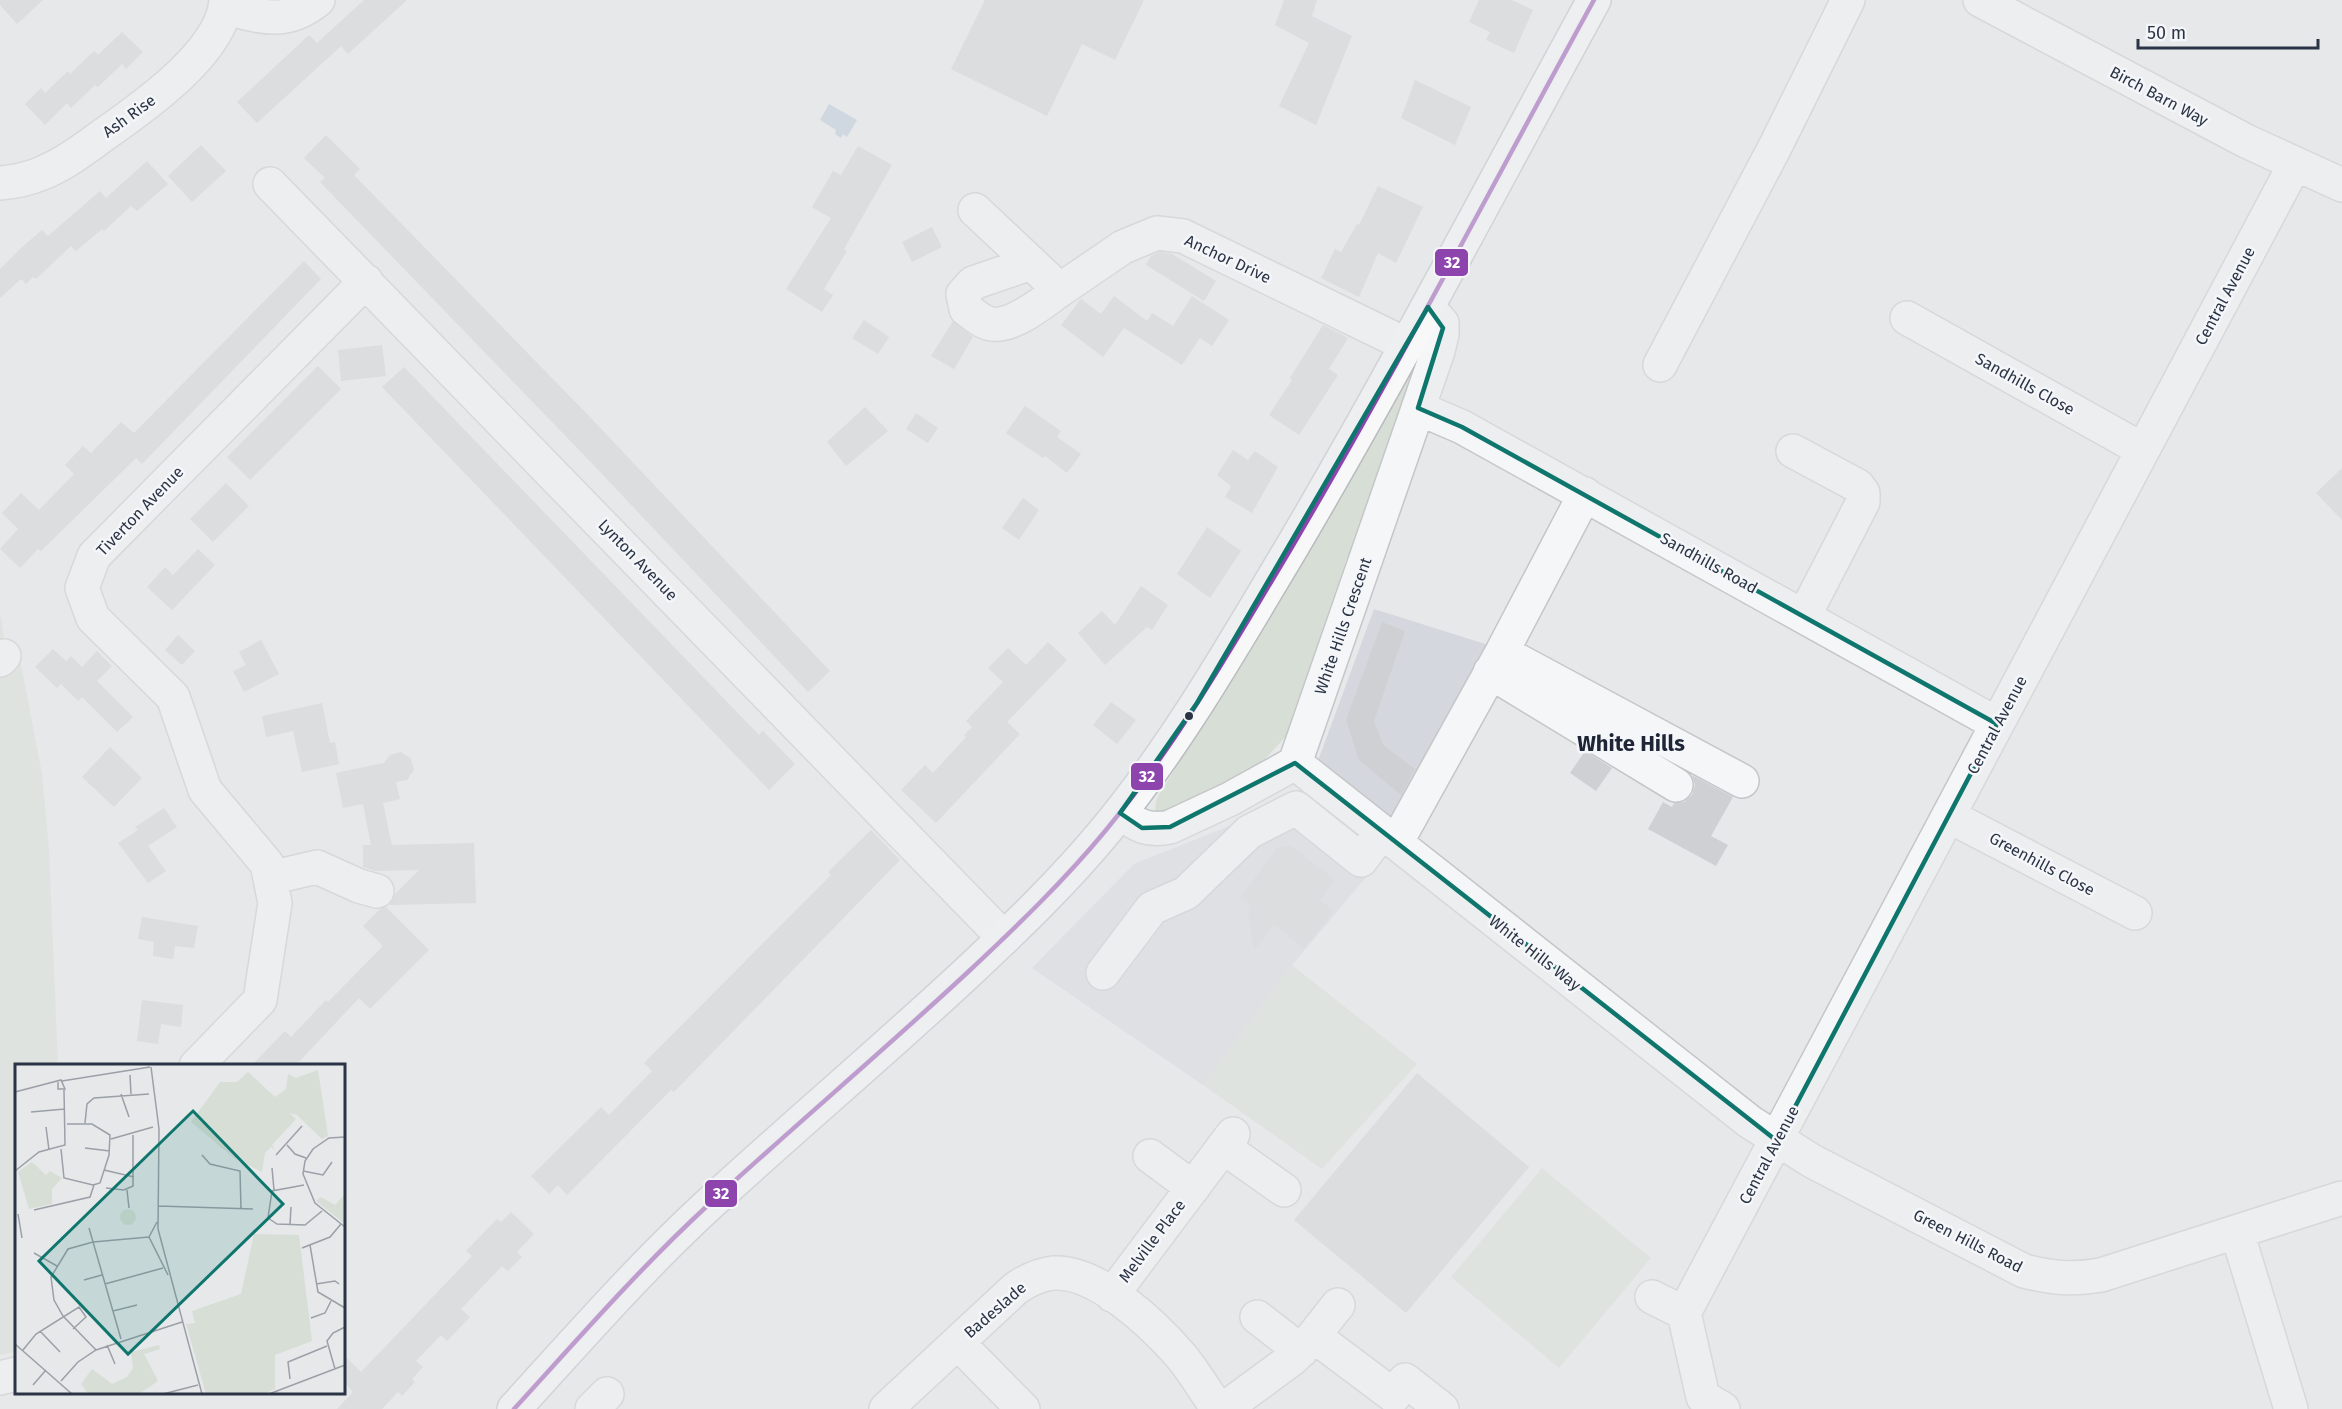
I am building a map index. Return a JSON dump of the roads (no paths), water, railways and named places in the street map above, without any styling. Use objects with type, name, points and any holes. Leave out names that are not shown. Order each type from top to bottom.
[{"type":"highway","points":[[514,1409],[660,1251],[714,1200],[899,1036],[1004,938],[1060,882],[1120,813],[1165,752],[1240,634],[1333,476],[1428,307],[1594,0]]},
{"type":"street","name":"Ash Rise","points":[[0,183],[40,174],[67,160],[135,113],[173,83],[215,31],[226,4],[267,18],[286,18],[300,13],[318,0]]},
{"type":"street","points":[[1660,365],[1848,0]]},
{"type":"street","name":"Birch Barn Way","points":[[1980,0],[2160,97],[2342,185]]},
{"type":"street","name":"Central Avenue","points":[[1692,1300],[2295,164]]},
{"type":"street","name":"Lynton Avenue","points":[[270,184],[1004,938]]},
{"type":"street","points":[[975,210],[1060,290]]},
{"type":"street","name":"Anchor Drive","points":[[1031,263],[973,282],[963,294],[966,309],[984,322],[993,325],[1005,323],[1023,315],[1123,248],[1156,233],[1183,236],[1407,345]]},
{"type":"street","name":"Tiverton Avenue","points":[[197,1064],[260,1000],[275,903],[267,864],[205,790],[173,698],[93,618],[82,588],[94,556],[366,281]]},
{"type":"street","name":"White Hills Crescent","points":[[1295,763],[1418,408],[1443,328],[1438,316],[1428,307]]},
{"type":"street","name":"Sandhills Close","points":[[1907,318],[2143,450]]},
{"type":"street","name":"Sandhills Road","points":[[1418,408],[1462,427],[1585,494],[1997,724]]},
{"type":"street","points":[[1793,451],[1858,486],[1863,493],[1863,502],[1804,616]]},
{"type":"street","points":[[1120,813],[1142,828],[1160,830],[1230,799],[1295,763],[1296,807],[1361,860],[1389,838],[1496,662],[1585,494]]},
{"type":"street","points":[[1496,662],[1742,781]]},
{"type":"street","points":[[1496,662],[1676,784]]},
{"type":"street","name":"White Hills Way","points":[[1295,763],[1777,1141]]},
{"type":"street","points":[[1103,974],[1152,908],[1186,893],[1249,832],[1296,807]]},
{"type":"street","name":"Greenhills Close","points":[[1949,816],[2135,913]]},
{"type":"street","points":[[270,878],[317,867],[359,886],[377,891]]},
{"type":"street","name":"Melville Place","points":[[1112,1295],[1228,1140],[1284,1190]]},
{"type":"street","name":"Green Hills Road","points":[[1777,1141],[2024,1271],[2074,1280],[2101,1275],[2342,1198]]},
{"type":"street","name":"Melville Place","points":[[1150,1156],[1193,1188]]},
{"type":"street","points":[[2237,1232],[2291,1409]]},
{"type":"street","name":"Badeslade","points":[[886,1409],[1004,1298],[1032,1278],[1053,1274],[1074,1275],[1095,1284],[1112,1295],[1167,1341],[1191,1369],[1218,1409]]},
{"type":"street","points":[[1652,1298],[1692,1300],[1703,1397],[1723,1409]]},
{"type":"street","points":[[1224,1409],[1267,1379],[1307,1344],[1338,1305]]},
{"type":"street","points":[[1257,1317],[1394,1396],[1405,1380],[1442,1409]]},
{"type":"street","points":[[958,1342],[1023,1409]]},
{"type":"street","points":[[0,1378],[15,1374]]},
{"type":"water","points":[[829,104],[857,120],[847,137],[843,134],[841,138],[835,134],[836,130],[820,120]]},
{"type":"district","name":"White Hills","points":[[1631,743]]}]
